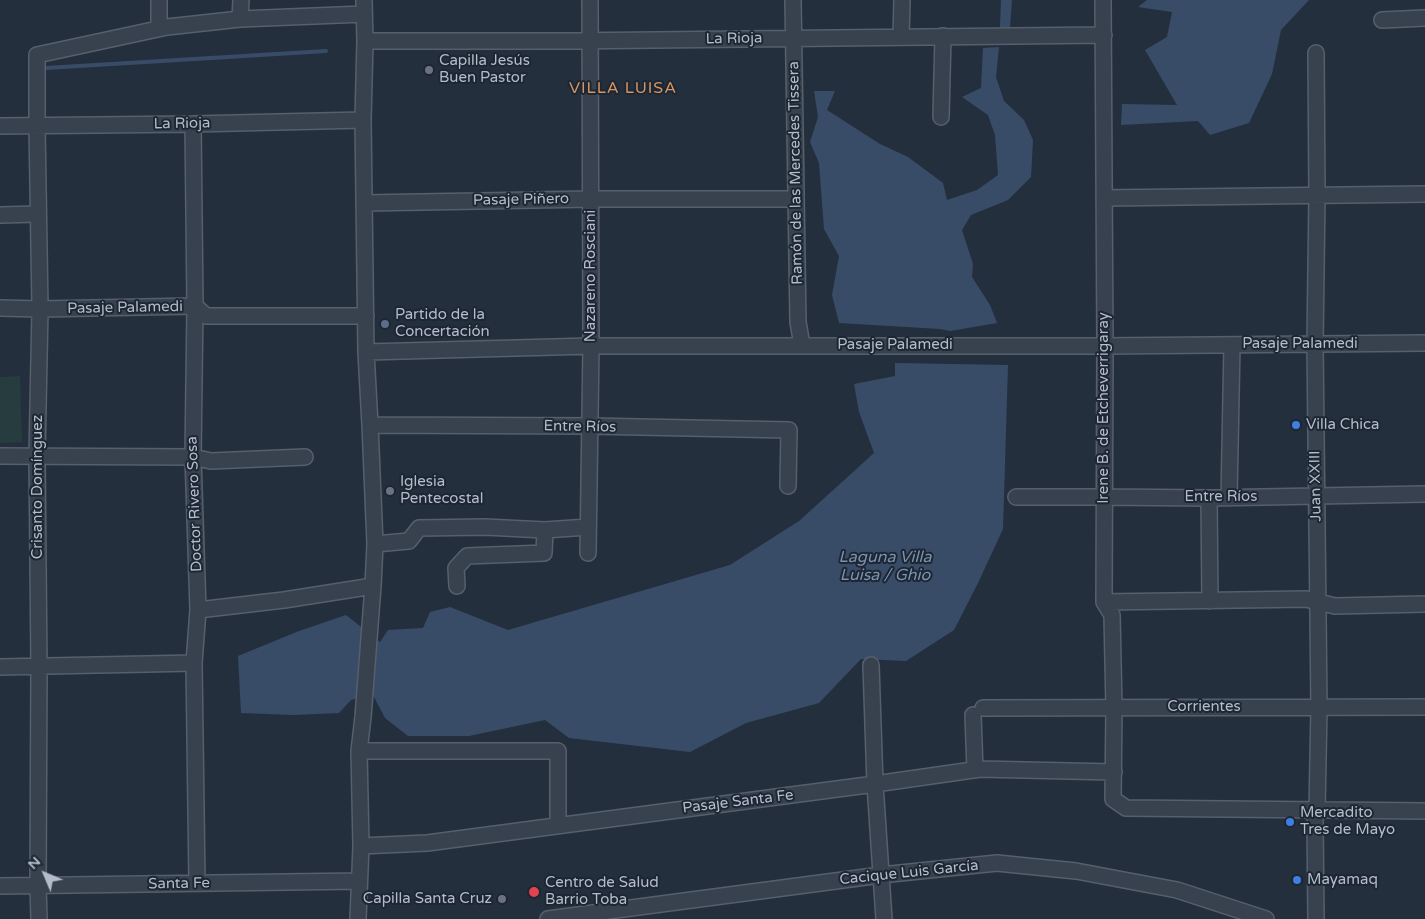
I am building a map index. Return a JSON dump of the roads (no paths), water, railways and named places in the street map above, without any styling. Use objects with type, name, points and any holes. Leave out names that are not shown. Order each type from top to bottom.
[{"type":"street","points":[[159,0],[159,28],[364,7],[363,120],[366,352],[375,544],[359,752],[362,846],[358,919]]},
{"type":"street","points":[[240,19],[241,0]]},
{"type":"street","name":"Nazareno Rosciani","points":[[588,553],[591,346],[590,0]]},
{"type":"street","name":"Ramón de las Mercedes Tissera","points":[[793,0],[798,322],[802,345]]},
{"type":"street","points":[[901,37],[902,0]]},
{"type":"street","name":"Irene B. de Etcheverrigaray","points":[[1103,0],[1104,602],[1112,615],[1113,799],[1126,808],[1317,810]]},
{"type":"street","points":[[1382,20],[1425,18]]},
{"type":"street","name":"Crisanto Domínguez","points":[[40,919],[38,886],[39,666],[37,456],[40,309],[36,126],[37,55],[159,28]]},
{"type":"street","name":"La Rioja","points":[[365,41],[590,41],[1104,35]]},
{"type":"street","points":[[941,117],[942,36]]},
{"type":"street","name":"Juan XXIII","points":[[1316,53],[1315,344],[1319,602],[1319,707],[1317,810],[1315,820],[1316,919]]},
{"type":"street","name":"La Rioja","points":[[0,126],[363,120]]},
{"type":"street","name":"Doctor Rivero Sosa","points":[[193,124],[195,306],[193,457],[198,610],[194,662],[197,883]]},
{"type":"street","points":[[1104,198],[1425,194]]},
{"type":"street","name":"Pasaje Piñero","points":[[365,203],[591,199],[796,199]]},
{"type":"street","points":[[0,215],[38,214]]},
{"type":"street","name":"Pasaje Palamedi","points":[[0,308],[195,306],[206,316],[366,316]]},
{"type":"street","name":"Pasaje Palamedi","points":[[366,352],[591,346],[1105,346],[1425,343]]},
{"type":"street","points":[[1229,498],[1232,344]]},
{"type":"street","name":"Entre Ríos","points":[[370,425],[590,426],[789,430],[788,486]]},
{"type":"street","points":[[0,456],[193,457],[211,462],[305,457]]},
{"type":"street","name":"Entre Ríos","points":[[1016,497],[1229,498],[1425,494]]},
{"type":"street","points":[[1209,498],[1210,601]]},
{"type":"street","points":[[375,544],[409,541],[419,528],[485,527],[545,530],[588,527]]},
{"type":"street","points":[[457,586],[456,568],[467,556],[544,553],[545,530]]},
{"type":"street","points":[[198,610],[284,600],[373,586]]},
{"type":"street","points":[[1104,602],[1306,599],[1335,606],[1425,604]]},
{"type":"street","points":[[0,667],[194,662]]},
{"type":"street","points":[[871,666],[875,784],[884,913]]},
{"type":"street","name":"Corrientes","points":[[975,770],[978,711],[1114,708],[1425,707]]},
{"type":"street","points":[[359,752],[558,751],[558,825]]},
{"type":"street","name":"Pasaje Santa Fe","points":[[362,846],[427,843],[975,770],[1114,772]]},
{"type":"street","points":[[1317,810],[1425,811]]},
{"type":"street","name":"Cacique Luis García","points":[[548,919],[881,875],[997,863],[1076,871],[1178,890],[1266,919]]},
{"type":"street","name":"Santa Fe","points":[[0,886],[359,881]]},
{"type":"water","points":[[1001,0],[1012,0],[1010,28],[1000,27]]},
{"type":"water","points":[[1147,0],[1309,0],[1281,30],[1272,74],[1249,123],[1210,135],[1198,121],[1121,125],[1122,104],[1177,105],[1145,50],[1167,37],[1172,12],[1138,7]]},
{"type":"water","points":[[999,47],[996,77],[1004,101],[1024,120],[1033,140],[1031,177],[1008,200],[971,215],[962,230],[973,264],[972,277],[990,305],[997,323],[950,331],[839,323],[832,295],[839,256],[824,229],[819,163],[810,142],[818,117],[814,91],[835,91],[827,110],[880,144],[908,157],[943,183],[947,200],[977,190],[998,175],[995,135],[988,115],[962,97],[981,88],[983,48]]},
{"type":"water","name":"Laguna Villa Luisa / Ghio","points":[[895,363],[1008,365],[1003,529],[954,630],[906,661],[861,659],[819,703],[746,723],[690,752],[569,738],[545,720],[469,736],[408,736],[385,718],[373,695],[351,700],[339,713],[294,715],[241,713],[238,656],[299,631],[346,615],[380,642],[388,630],[423,628],[430,612],[450,607],[508,630],[730,565],[799,521],[874,453],[859,412],[854,384],[895,376]]},
{"type":"waterway","points":[[46,68],[326,51]]},
{"type":"place","name":"Capilla Jesús Buen Pastor","points":[[429,70]]},
{"type":"place","name":"Partido de la Concertación","points":[[385,324]]},
{"type":"place","name":"Villa Chica","points":[[1296,425]]},
{"type":"place","name":"Iglesia Pentecostal","points":[[390,491]]},
{"type":"place","name":"Mercadito Tres de Mayo","points":[[1290,822]]},
{"type":"place","name":"Mayamaq","points":[[1297,880]]},
{"type":"place","name":"Centro de Salud Barrio Toba","points":[[534,892]]},
{"type":"place","name":"Capilla Santa Cruz","points":[[502,899]]},
{"type":"district","name":"VILLA LUISA","points":[[623,89]]}]
